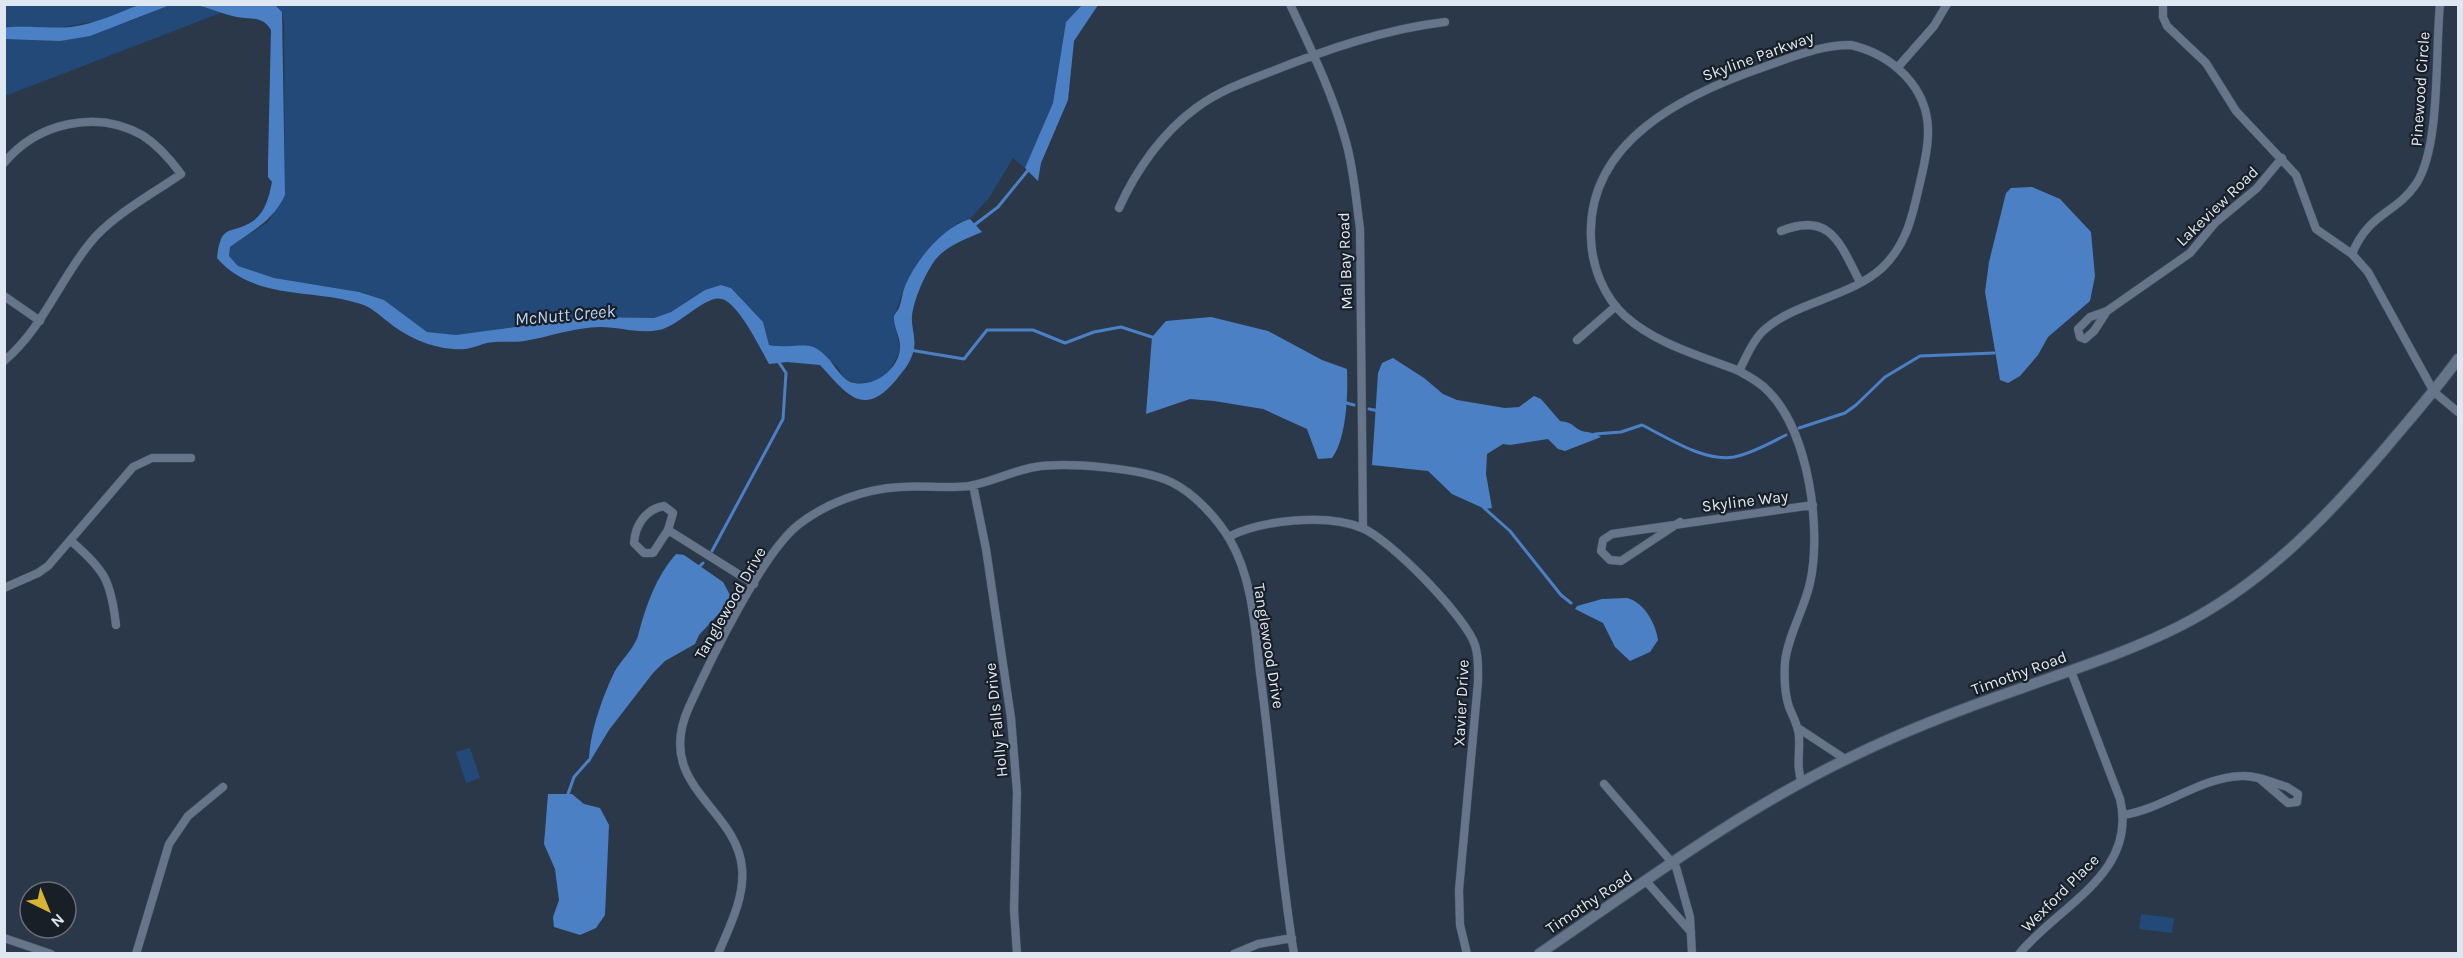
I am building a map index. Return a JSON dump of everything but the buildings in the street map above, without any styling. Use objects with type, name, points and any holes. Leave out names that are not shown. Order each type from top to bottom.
[{"type":"main road","name":"Timothy Road","points":[[1539,954],[1673,862],[1845,759],[1924,723],[2071,671],[2178,627],[2233,594],[2271,567],[2332,510],[2434,392],[2458,359]]},
{"type":"street","name":"Mal Bay Road","points":[[1290,4],[1313,55],[1347,143],[1360,229],[1363,528]]},
{"type":"street","points":[[1898,67],[1934,26],[1947,4]]},
{"type":"street","points":[[2163,4],[2163,17],[2167,26],[2199,54],[2218,79],[2236,111],[2296,175],[2316,229],[2352,254],[2382,293],[2434,392],[2458,412]]},
{"type":"street","name":"Pinewood Circle","points":[[2352,254],[2366,227],[2409,193],[2425,164],[2431,134],[2440,4]]},
{"type":"street","points":[[1119,208],[1128,189],[1151,154],[1194,109],[1221,91],[1313,55],[1418,26],[1444,22]]},
{"type":"street","name":"Skyline Parkway","points":[[1739,371],[1753,343],[1769,326],[1860,282],[1881,269],[1900,248],[1906,236],[1926,157],[1927,116],[1916,90],[1898,67],[1867,49],[1851,45],[1823,47],[1698,92],[1650,124],[1615,158],[1601,181],[1592,205],[1592,256],[1601,281],[1616,306],[1647,332],[1739,371],[1770,393],[1789,420],[1813,505],[1815,556],[1806,599],[1786,659],[1784,678],[1789,706],[1798,728],[1798,771],[1802,783]]},
{"type":"street","points":[[4,163],[20,147],[49,129],[66,124],[100,123],[141,135],[170,159],[182,174],[92,240],[40,321],[4,361]]},
{"type":"street","name":"Lakeview Road","points":[[2107,311],[2190,253],[2215,223],[2258,188],[2282,158]]},
{"type":"street","points":[[1781,231],[1805,223],[1826,229],[1838,241],[1860,282]]},
{"type":"street","points":[[4,296],[40,321]]},
{"type":"street","points":[[1577,339],[1616,306]]},
{"type":"street","points":[[4,588],[38,573],[71,541],[133,467],[152,458],[191,458]]},
{"type":"street","name":"Tanglewood Drive","points":[[718,954],[739,896],[742,876],[741,859],[734,843],[689,777],[682,761],[680,734],[693,698],[753,584],[792,531],[830,506],[881,489],[973,485],[1046,466],[1077,466],[1142,473],[1171,482],[1184,489],[1228,537],[1244,575],[1255,630],[1294,954]]},
{"type":"street","name":"Holly Falls Drive","points":[[973,485],[986,549],[1011,718],[1017,792],[1014,910],[1017,954]]},
{"type":"street","name":"Skyline Way","points":[[1680,522],[1621,561],[1610,560],[1601,551],[1603,540],[1612,534],[1680,522],[1813,505]]},
{"type":"street","points":[[664,506],[674,513],[668,530],[653,553],[644,553],[634,543],[642,520],[656,507],[664,506]]},
{"type":"street","name":"Xavier Drive","points":[[1228,537],[1254,526],[1283,522],[1328,521],[1363,528],[1396,553],[1440,597],[1465,627],[1475,645],[1478,682],[1459,890],[1460,925],[1467,954]]},
{"type":"street","points":[[668,530],[753,584]]},
{"type":"street","points":[[71,541],[92,559],[106,577],[112,593],[116,625]]},
{"type":"street","name":"Wexford Place","points":[[2019,954],[2108,867],[2121,844],[2123,815],[2120,799],[2071,671]]},
{"type":"street","points":[[1798,728],[1845,759]]},
{"type":"street","points":[[2123,815],[2150,808],[2232,777],[2250,776],[2260,779],[2292,789],[2298,794],[2297,802],[2288,804],[2260,779]]},
{"type":"street","points":[[1604,784],[1673,862],[1682,887],[1691,932],[1692,954]]},
{"type":"street","points":[[136,954],[169,844],[188,816],[223,787]]},
{"type":"street","points":[[1646,881],[1691,932]]},
{"type":"street","points":[[4,938],[51,954]]},
{"type":"street","points":[[1234,954],[1258,944],[1292,939]]},
{"type":"shaded area","points":[[5,5],[139,5],[97,21],[59,28],[32,39],[60,41],[130,21],[170,5],[194,5],[223,12],[5,96]]},
{"type":"shaded area","points":[[139,5],[170,5],[90,36],[60,41],[5,39],[5,28],[80,26]]},
{"type":"shaded area","points":[[194,5],[275,5],[282,12],[285,195],[268,219],[230,247],[229,256],[238,266],[274,278],[359,292],[384,300],[427,332],[456,335],[590,317],[654,318],[671,312],[705,290],[721,285],[731,288],[763,322],[769,345],[802,345],[818,349],[848,381],[862,384],[885,375],[899,356],[900,344],[894,316],[910,276],[923,255],[950,229],[970,219],[982,232],[950,247],[935,260],[913,309],[914,344],[913,353],[907,365],[884,392],[865,400],[847,393],[820,365],[787,362],[769,364],[742,318],[729,303],[722,299],[708,301],[667,328],[659,330],[591,327],[524,341],[493,342],[462,349],[444,348],[427,343],[402,332],[375,311],[361,304],[266,287],[232,272],[217,258],[224,234],[253,221],[264,208],[270,193],[272,182],[268,177],[271,30],[260,20],[237,17]]},
{"type":"shaded area","points":[[275,5],[1082,5],[1066,22],[1053,103],[1025,168],[1013,158],[989,198],[970,219],[957,223],[916,267],[905,286],[894,316],[900,350],[890,370],[879,380],[855,383],[843,378],[838,367],[809,346],[785,348],[769,345],[763,322],[731,288],[721,285],[705,290],[671,312],[654,318],[590,317],[456,335],[427,332],[384,300],[359,292],[274,278],[238,266],[229,256],[230,247],[268,222],[285,195],[284,23],[282,12]]},
{"type":"shaded area","points":[[1082,5],[1098,5],[1074,41],[1068,100],[1041,163],[1038,181],[1025,168],[1053,103],[1066,22]]},
{"type":"shaded area","points":[[2032,187],[2060,199],[2091,232],[2095,276],[2090,301],[2048,337],[2038,355],[2020,376],[2008,383],[2000,380],[1985,292],[1989,262],[2006,193],[2011,188]]},
{"type":"shaded area","points":[[1211,317],[1268,331],[1322,360],[1347,369],[1344,427],[1332,458],[1318,459],[1307,429],[1263,409],[1190,399],[1146,414],[1152,337],[1166,321]]},
{"type":"shaded area","points":[[1393,358],[1424,378],[1443,394],[1457,400],[1505,408],[1519,407],[1534,396],[1541,399],[1560,421],[1601,437],[1565,451],[1558,449],[1548,439],[1503,444],[1487,454],[1486,474],[1492,508],[1485,509],[1452,494],[1428,471],[1372,465],[1378,373],[1382,363]]},
{"type":"shaded area","points":[[676,554],[684,555],[723,582],[730,595],[726,606],[699,635],[695,644],[665,661],[653,673],[609,730],[589,763],[593,730],[609,685],[616,670],[635,643],[653,591],[663,571]]},
{"type":"shaded area","points":[[1627,598],[1639,604],[1648,614],[1655,627],[1658,640],[1650,652],[1630,661],[1615,647],[1603,623],[1575,609],[1577,606],[1602,599]]},
{"type":"shaded area","points":[[470,748],[480,778],[466,783],[456,752]]},
{"type":"shaded area","points":[[548,794],[572,794],[584,804],[600,808],[609,825],[605,915],[596,928],[580,935],[554,927],[553,917],[559,900],[555,869],[544,844]]},
{"type":"shaded area","points":[[2141,914],[2174,918],[2172,933],[2139,929]]},
{"type":"waterway","name":"McNutt Creek","points":[[973,226],[998,207],[1029,169]]},
{"type":"waterway","points":[[910,350],[964,359],[987,330],[1033,330],[1065,343],[1094,332],[1121,327],[1155,338]]},
{"type":"waterway","points":[[1799,428],[1845,413],[1885,377],[1920,356],[1994,353]]},
{"type":"waterway","points":[[712,551],[783,419],[786,373],[778,361]]},
{"type":"waterway","points":[[1343,402],[1354,405]]},
{"type":"waterway","points":[[1369,409],[1379,411]]},
{"type":"waterway","points":[[1595,434],[1621,432],[1642,425],[1687,448],[1722,458],[1748,453],[1786,435]]},
{"type":"waterway","points":[[1484,508],[1510,531],[1561,595],[1571,603]]},
{"type":"waterway","points":[[699,567],[703,563]]},
{"type":"waterway","points":[[568,794],[574,777],[589,760]]}]
